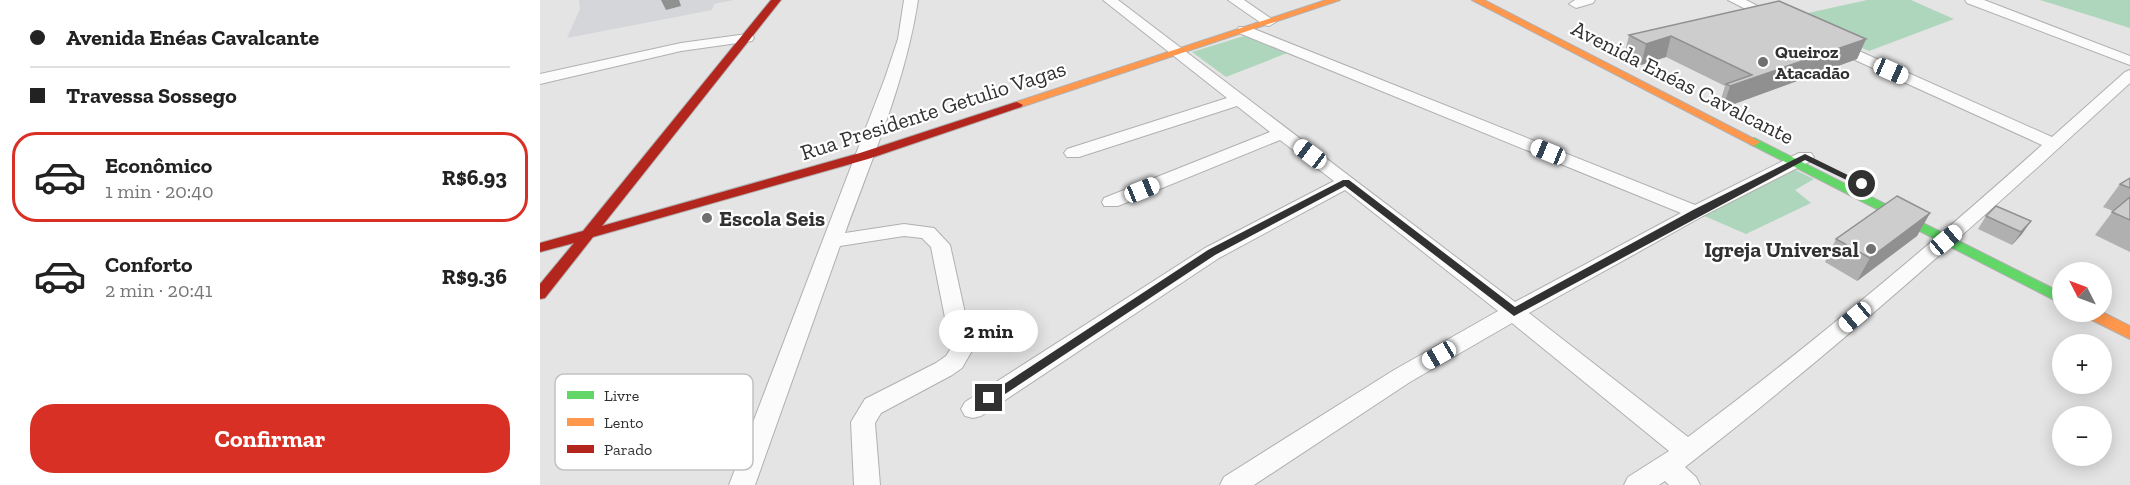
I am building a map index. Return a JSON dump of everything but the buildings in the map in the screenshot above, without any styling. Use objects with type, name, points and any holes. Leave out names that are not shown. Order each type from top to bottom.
[{"type":"street","points":[[540,294],[776,0]]},
{"type":"street","points":[[753,455],[905,39],[912,0]]},
{"type":"street","points":[[1110,0],[1514,312],[1687,451]]},
{"type":"street","points":[[1235,0],[1269,22]]},
{"type":"street","name":"Rua Presidente Getulio Vagas","points":[[540,248],[864,156],[1335,0]]},
{"type":"street","name":"Avenida Enéas Cavalcante","points":[[1477,0],[1509,11],[1800,160],[2051,283]]},
{"type":"street","name":"Avenida Enéas Cavalcante","points":[[1496,0],[1509,11]]},
{"type":"street","points":[[1737,0],[1789,24]]},
{"type":"street","points":[[1972,0],[2130,61]]},
{"type":"street","points":[[1244,30],[1696,212]]},
{"type":"street","points":[[540,80],[681,47],[747,38]]},
{"type":"street","points":[[1820,38],[2052,143]]},
{"type":"street","points":[[1637,485],[1666,467],[1764,393],[1952,236],[2052,143],[2130,75]]},
{"type":"street","points":[[1073,153],[1238,100]]},
{"type":"street","points":[[1111,202],[1282,134]]},
{"type":"street","points":[[1233,485],[1402,376],[1696,212],[1800,160]]},
{"type":"street","points":[[973,409],[1212,253],[1346,182]]},
{"type":"street","points":[[832,241],[904,230],[927,232],[940,245],[962,349],[959,356],[949,366],[873,406],[867,413],[863,422],[867,485]]},
{"type":"street","points":[[2112,308],[2130,317]]},
{"type":"street","points":[[2109,322],[2130,333]]},
{"type":"street","points":[[1666,467],[1687,485]]},
{"type":"street","points":[[742,485],[748,470]]},
{"type":"shaded area","points":[[579,0],[734,0],[714,4],[712,10],[567,38],[580,9]]},
{"type":"green space","points":[[1867,0],[1911,0],[1954,19],[1869,51],[1790,17]]},
{"type":"green space","points":[[2040,0],[2130,0],[2130,28]]},
{"type":"green space","points":[[1244,36],[1287,53],[1226,77],[1192,52]]},
{"type":"green space","points":[[1791,168],[1814,179],[1795,190],[1811,203],[1746,234],[1702,215]]},
{"type":"traffic: fast","points":[[1754,142],[2052,294]]},
{"type":"traffic: slow","points":[[1017,105],[1335,0]]},
{"type":"traffic: slow","points":[[1477,0],[1754,142]]},
{"type":"traffic: slow","points":[[2109,322],[2130,333]]},
{"type":"traffic: jam","points":[[540,294],[776,0]]},
{"type":"traffic: jam","points":[[540,248],[864,156],[1017,105]]},
{"type":"place","name":"Queiroz Atacadão","points":[[1763,62]]},
{"type":"place","name":"Escola Seis","points":[[707,218]]},
{"type":"place","name":"Igreja Universal","points":[[1871,249]]},
{"type":"route","points":[[989,398],[1163,282],[1281,214],[1346,182],[1514,312],[1696,212],[1805,157],[1862,184]]}]
